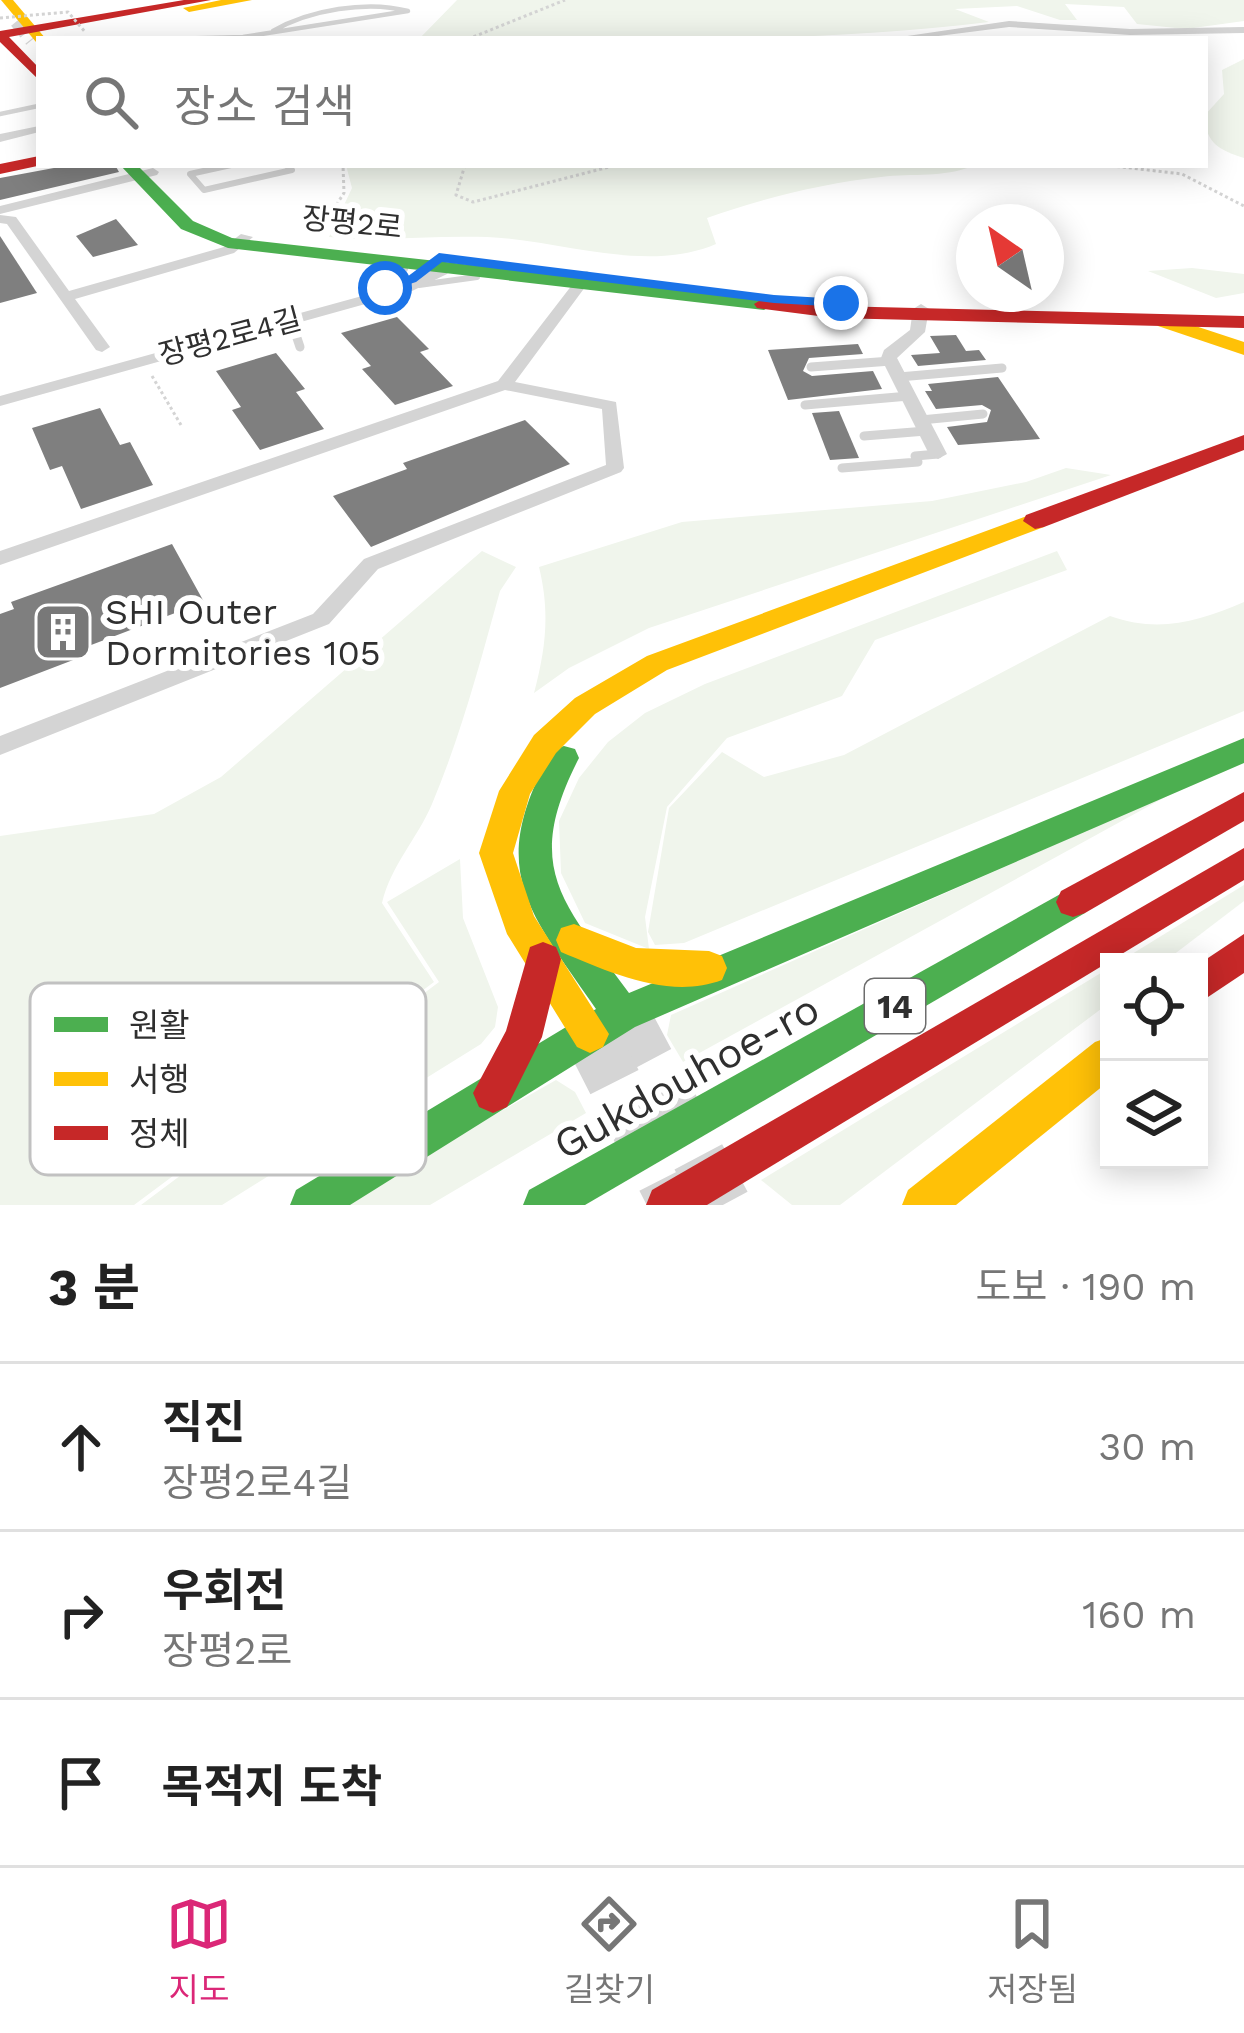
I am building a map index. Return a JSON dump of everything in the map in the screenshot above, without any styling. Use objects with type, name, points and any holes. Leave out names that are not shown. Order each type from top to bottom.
[{"type":"main road","points":[[20,36],[246,0]]},
{"type":"main road","points":[[81,28],[198,1]]},
{"type":"main road","points":[[20,36],[60,19],[198,1]]},
{"type":"main road","points":[[20,36],[140,16]]},
{"type":"main road","points":[[0,169],[36,162]]},
{"type":"main road","name":"장평2로","points":[[141,169],[207,225],[242,241],[584,280]]},
{"type":"main road","name":"장평2로","points":[[242,241],[310,243],[584,280],[922,313],[1237,326]]},
{"type":"main road","name":"장평2로","points":[[922,313],[1237,326]]},
{"type":"main road","points":[[590,1034],[503,885],[495,850],[509,804],[537,752],[610,686],[679,654],[1244,442]]},
{"type":"main road","points":[[622,1013],[553,912],[535,871],[529,841],[561,761],[629,701],[1244,464]]},
{"type":"main road","points":[[426,1135],[622,1013],[1244,750]]},
{"type":"main road","name":"Gukdouhoe-ro","points":[[544,1205],[1244,805]]},
{"type":"main road","name":"14","points":[[667,1205],[1244,863]]},
{"type":"main road","points":[[574,940],[614,958],[657,968],[706,968],[744,960]]},
{"type":"main road","points":[[1208,979],[1244,951]]},
{"type":"main road","points":[[493,1095],[523,1037],[543,958]]},
{"type":"main road","points":[[923,1205],[1103,1061]]},
{"type":"main road","points":[[311,1205],[361,1175]]},
{"type":"street","points":[[915,36],[1009,24],[1130,32],[1244,30]]},
{"type":"street","points":[[0,138],[36,130]]},
{"type":"street","points":[[0,214],[141,169]]},
{"type":"street","points":[[0,214],[11,220],[102,347]]},
{"type":"street","points":[[68,296],[242,241]]},
{"type":"street","name":"장평2로4길","points":[[0,400],[399,287],[442,262]]},
{"type":"street","points":[[504,385],[584,280]]},
{"type":"street","points":[[922,313],[917,332],[890,353],[938,454]]},
{"type":"street","name":"장평2로4길","points":[[0,391],[290,317]]},
{"type":"street","points":[[0,558],[504,385],[610,406],[615,468],[371,564],[321,619],[0,746]]},
{"type":"lane","points":[[252,36],[339,10],[404,7],[364,12]]},
{"type":"lane","points":[[0,114],[36,106]]},
{"type":"lane","points":[[217,168],[190,174],[204,190],[290,168]]},
{"type":"lane","points":[[381,259],[405,269],[399,287],[458,277],[526,277]]},
{"type":"lane","points":[[290,317],[300,347]]},
{"type":"lane","points":[[811,367],[1002,368]]},
{"type":"lane","points":[[805,405],[909,396]]},
{"type":"lane","points":[[864,436],[983,415]]},
{"type":"lane","points":[[842,468],[918,462],[915,456],[938,454]]},
{"type":"path","points":[[475,36],[565,0]]},
{"type":"path","points":[[20,36],[45,10],[68,12],[81,28]]},
{"type":"path","points":[[310,243],[344,193],[343,168]]},
{"type":"path","points":[[464,168],[456,195],[472,202],[607,168]]},
{"type":"path","points":[[1131,168],[1182,174],[1244,206]]},
{"type":"path","points":[[148,370],[181,425]]},
{"type":"shaded area","points":[[457,0],[1244,0],[1244,21],[1186,29],[1137,24],[1124,7],[1065,4],[1077,20],[1060,20],[1017,6],[955,9],[989,22],[847,34],[422,36]]},
{"type":"shaded area","points":[[1244,59],[1244,158],[1215,144],[1208,132],[1208,112],[1224,94],[1222,70]]},
{"type":"shaded area","points":[[347,168],[967,168],[837,183],[749,204],[707,218],[716,244],[661,256],[487,237],[329,237],[352,188]]},
{"type":"shaded area","points":[[1192,268],[1244,274],[1244,293],[1216,298],[1148,271]]},
{"type":"shaded area","points":[[1066,468],[1111,475],[649,628],[569,668],[534,693],[545,630],[539,567],[682,522],[932,501],[1026,482]]},
{"type":"shaded area","points":[[482,551],[516,567],[500,591],[442,778],[382,903],[434,982],[426,988],[426,983],[30,983],[30,1175],[174,1175],[134,1205],[0,1205],[0,836],[154,814],[221,777]]},
{"type":"shaded area","points":[[1057,551],[1067,570],[875,640],[842,696],[727,738],[667,807],[645,917],[649,949],[585,923],[561,873],[559,821],[579,778],[608,742],[645,713],[705,684]]},
{"type":"shaded area","points":[[1244,602],[1244,711],[684,943],[655,945],[648,932],[669,808],[722,752],[764,777],[844,755],[1110,616],[1145,624],[1178,623]]},
{"type":"shaded area","points":[[1180,789],[683,1062],[667,1035],[671,1015]]},
{"type":"shaded area","points":[[460,859],[463,918],[498,1007],[495,1027],[481,1044],[426,1078],[426,992],[439,982],[387,902]]},
{"type":"shaded area","points":[[1244,885],[1244,901],[1176,953],[1134,953]]},
{"type":"shaded area","points":[[1100,973],[1100,1010],[840,1205],[792,1205],[761,1180]]},
{"type":"shaded area","points":[[556,1080],[575,1092],[586,1113],[430,1205],[335,1205],[388,1175],[426,1175],[426,1154]]},
{"type":"shaded area","points":[[181,1175],[270,1175],[222,1205],[141,1205]]},
{"type":"building","points":[[54,168],[117,168],[119,172],[0,200],[0,178]]},
{"type":"building","points":[[116,219],[138,245],[93,257],[76,236]]},
{"type":"building","points":[[0,236],[37,293],[0,303]]},
{"type":"building","points":[[397,317],[429,349],[420,352],[453,386],[395,405],[362,369],[371,366],[341,333]]},
{"type":"building","points":[[956,335],[966,351],[979,350],[986,360],[918,366],[911,355],[940,353],[930,336]]},
{"type":"building","points":[[858,344],[863,354],[809,358],[803,371],[812,376],[873,371],[882,389],[788,400],[768,350]]},
{"type":"building","points":[[276,353],[305,389],[296,392],[324,429],[260,450],[232,410],[241,407],[216,371]]},
{"type":"building","points":[[998,377],[1040,439],[958,445],[947,427],[987,422],[991,410],[982,405],[936,409],[925,391],[932,391],[928,384]]},
{"type":"building","points":[[100,408],[120,445],[130,442],[153,485],[81,509],[62,466],[50,470],[32,428]]},
{"type":"building","points":[[839,411],[859,458],[830,460],[812,413]]},
{"type":"building","points":[[525,420],[570,464],[371,547],[333,496],[407,469],[403,463]]},
{"type":"building","name":"SHI Outer Dormitories 105","points":[[172,544],[204,602],[78,650],[81,657],[0,688],[0,614],[14,609],[11,602]]},
{"type":"tunnel","points":[[17,21],[32,40]]},
{"type":"tunnel","points":[[622,1014],[724,1205]]},
{"type":"tunnel","points":[[590,1034],[677,1205]]},
{"type":"traffic: fast","points":[[131,168],[187,225],[228,243],[764,304]]},
{"type":"traffic: fast","points":[[426,1134],[622,1014],[1244,750]]},
{"type":"traffic: fast","points":[[564,758],[543,797],[534,831],[534,863],[557,922],[622,1014]]},
{"type":"traffic: fast","points":[[544,1205],[1073,902]]},
{"type":"traffic: fast","points":[[311,1205],[360,1175]]},
{"type":"traffic: slow","points":[[7,0],[37,36]]},
{"type":"traffic: slow","points":[[189,8],[246,0]]},
{"type":"traffic: slow","points":[[1165,322],[1244,349]]},
{"type":"traffic: slow","points":[[590,1034],[519,923],[496,853],[515,791],[545,744],[585,706],[657,663],[1035,521]]},
{"type":"traffic: slow","points":[[574,940],[635,965],[709,968]]},
{"type":"traffic: slow","points":[[923,1205],[1103,1061]]},
{"type":"traffic: jam","points":[[36,73],[0,35],[205,0]]},
{"type":"traffic: jam","points":[[0,169],[36,162]]},
{"type":"traffic: jam","points":[[764,304],[834,312],[1244,322]]},
{"type":"traffic: jam","points":[[1035,521],[1244,442]]},
{"type":"traffic: jam","points":[[1073,902],[1244,805]]},
{"type":"traffic: jam","points":[[667,1205],[1244,863]]},
{"type":"traffic: jam","points":[[1208,979],[1244,951]]},
{"type":"traffic: jam","points":[[493,1093],[523,1037],[543,959]]},
{"type":"place","name":"SHI Outer Dormitories 105","points":[[63,632]]},
{"type":"route","points":[[385,288],[412,280],[439,257],[774,299],[841,303]]}]
